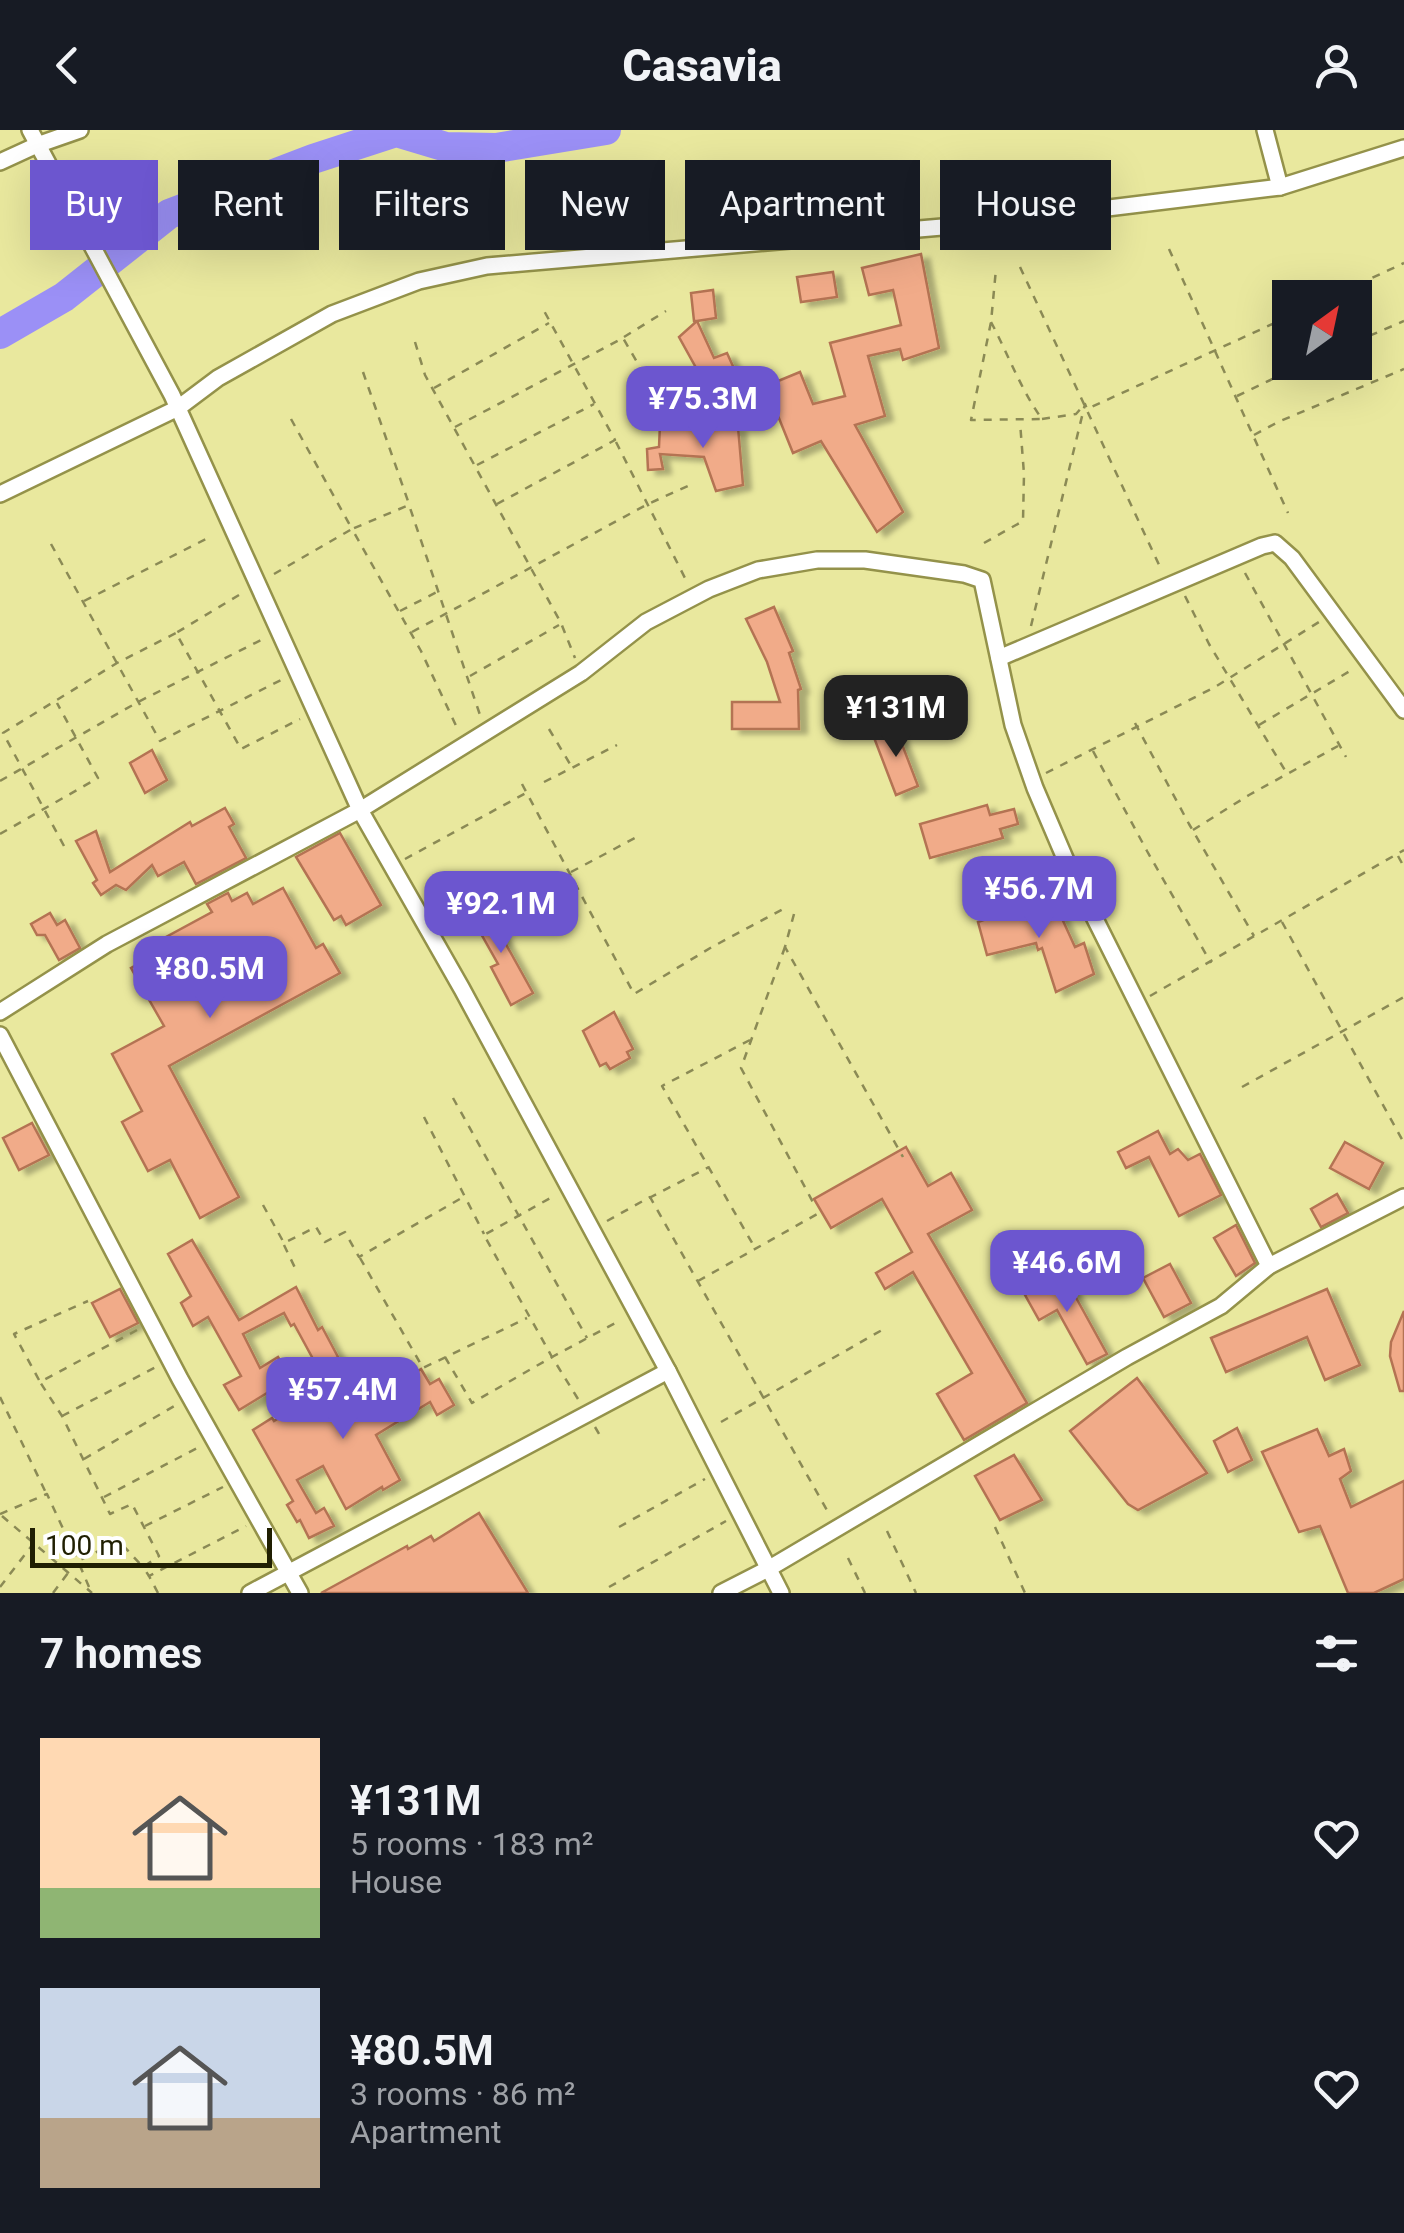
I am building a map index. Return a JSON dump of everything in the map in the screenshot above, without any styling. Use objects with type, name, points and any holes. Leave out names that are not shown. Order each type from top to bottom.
[{"type":"street","points":[[0,162],[36,142],[80,130]]},
{"type":"street","points":[[1265,130],[1280,187]]},
{"type":"street","points":[[36,142],[175,402],[360,810],[668,1371],[781,1593]]},
{"type":"street","points":[[0,494],[332,314],[418,281],[488,266],[977,224],[1280,187],[1404,148]]},
{"type":"street","points":[[1000,658],[1274,543],[1292,558],[1404,710]]},
{"type":"street","points":[[0,1012],[106,944],[360,810],[581,673],[646,622],[694,597],[758,570],[817,560],[855,559],[964,574],[982,580],[1012,724],[1034,788],[1067,863],[1268,1266]]},
{"type":"street","points":[[0,1035],[170,1360],[300,1593]]},
{"type":"street","points":[[721,1593],[1221,1306],[1268,1266],[1404,1197]]},
{"type":"street","points":[[250,1593],[668,1371]]},
{"type":"path","points":[[1168,250],[1288,513]]},
{"type":"path","points":[[1368,280],[1404,263]]},
{"type":"path","points":[[1020,267],[1164,575]]},
{"type":"path","points":[[996,269],[991,322],[971,420],[1042,420],[1076,414],[1272,324]]},
{"type":"path","points":[[543,310],[615,440],[694,597]]},
{"type":"path","points":[[454,428],[666,311]]},
{"type":"path","points":[[1372,335],[1404,321]]},
{"type":"path","points":[[991,322],[1042,420]]},
{"type":"path","points":[[432,388],[550,323]]},
{"type":"path","points":[[623,338],[655,393]]},
{"type":"path","points":[[415,342],[425,375],[562,624],[581,673]]},
{"type":"path","points":[[1253,435],[1404,369]]},
{"type":"path","points":[[363,372],[486,732]]},
{"type":"path","points":[[1236,396],[1272,379]]},
{"type":"path","points":[[475,466],[595,404]]},
{"type":"path","points":[[1031,628],[1086,407]]},
{"type":"path","points":[[291,419],[411,632],[464,745]]},
{"type":"path","points":[[984,543],[1023,521],[1020,422]]},
{"type":"path","points":[[496,504],[615,440]]},
{"type":"path","points":[[411,632],[690,485]]},
{"type":"path","points":[[274,574],[352,528],[410,505]]},
{"type":"path","points":[[82,602],[206,539]]},
{"type":"path","points":[[52,544],[160,741],[285,678]]},
{"type":"path","points":[[1246,575],[1346,757]]},
{"type":"path","points":[[1182,589],[1209,644],[1286,772]]},
{"type":"path","points":[[399,611],[439,591]]},
{"type":"path","points":[[64,846],[2,733],[239,595]]},
{"type":"path","points":[[1040,776],[1214,686],[1324,619]]},
{"type":"path","points":[[469,676],[562,624]]},
{"type":"path","points":[[176,633],[241,749],[306,716]]},
{"type":"path","points":[[0,780],[138,702],[263,639]]},
{"type":"path","points":[[1258,725],[1360,666]]},
{"type":"path","points":[[0,834],[98,778],[56,700]]},
{"type":"path","points":[[1135,723],[1254,936]]},
{"type":"path","points":[[549,728],[572,769]]},
{"type":"path","points":[[544,782],[617,745]]},
{"type":"path","points":[[1192,831],[1339,745]]},
{"type":"path","points":[[1092,750],[1212,963]]},
{"type":"path","points":[[522,784],[634,994],[786,908]]},
{"type":"path","points":[[401,860],[527,793]]},
{"type":"path","points":[[570,873],[635,838]]},
{"type":"path","points":[[1144,999],[1404,850]]},
{"type":"path","points":[[1398,856],[1404,866]]},
{"type":"path","points":[[794,914],[741,1068],[815,1206]]},
{"type":"path","points":[[1281,921],[1404,1143]]},
{"type":"path","points":[[784,948],[903,1156]]},
{"type":"path","points":[[1242,1088],[1404,997]]},
{"type":"path","points":[[750,1040],[662,1086],[756,1248]]},
{"type":"path","points":[[453,1098],[587,1338]]},
{"type":"path","points":[[424,1117],[484,1235],[582,1406]]},
{"type":"path","points":[[644,1200],[709,1166]]},
{"type":"path","points":[[484,1235],[560,1193]]},
{"type":"path","points":[[359,1257],[464,1196]]},
{"type":"path","points":[[607,1221],[650,1197],[832,1519]]},
{"type":"path","points":[[263,1205],[297,1272]]},
{"type":"path","points":[[696,1282],[818,1213]]},
{"type":"path","points":[[284,1243],[316,1227],[325,1242],[345,1232],[423,1368],[530,1317]]},
{"type":"path","points":[[88,1301],[14,1334],[62,1416],[110,1514],[132,1504],[159,1556],[143,1567]]},
{"type":"path","points":[[445,1358],[472,1402],[628,1316]]},
{"type":"path","points":[[40,1382],[151,1322]]},
{"type":"path","points":[[722,1422],[882,1330]]},
{"type":"path","points":[[62,1416],[170,1360]]},
{"type":"path","points":[[0,1397],[91,1591]]},
{"type":"path","points":[[83,1459],[191,1397]]},
{"type":"path","points":[[592,1422],[602,1438]]},
{"type":"path","points":[[102,1498],[213,1439]]},
{"type":"path","points":[[618,1527],[720,1471]]},
{"type":"path","points":[[144,1527],[236,1480]]},
{"type":"path","points":[[47,1494],[0,1514],[91,1591]]},
{"type":"path","points":[[148,1576],[258,1520]]},
{"type":"path","points":[[609,1587],[728,1520]]},
{"type":"path","points":[[995,1528],[1025,1593]]},
{"type":"path","points":[[887,1531],[916,1593]]},
{"type":"path","points":[[78,1562],[119,1540],[143,1567],[158,1593]]},
{"type":"path","points":[[0,1586],[34,1543]]},
{"type":"path","points":[[848,1558],[865,1593]]},
{"type":"path","points":[[53,1593],[69,1572]]},
{"type":"building","points":[[921,254],[939,348],[903,360],[900,349],[868,356],[885,416],[855,425],[903,512],[877,532],[821,441],[793,453],[766,386],[800,372],[813,404],[845,396],[830,343],[901,325],[893,290],[869,295],[862,268]]},
{"type":"building","points":[[833,272],[837,297],[801,302],[797,277]]},
{"type":"building","points":[[713,290],[716,318],[694,321],[691,293]]},
{"type":"building","points":[[697,321],[714,358],[727,353],[745,403],[712,418],[693,376],[695,366],[679,337]]},
{"type":"building","points":[[660,424],[738,427],[743,485],[716,491],[704,457],[660,454],[663,469],[648,470],[647,449],[659,447]]},
{"type":"building","points":[[774,607],[793,651],[789,653],[801,689],[799,729],[732,729],[732,702],[780,702],[767,662],[746,619]]},
{"type":"building","points":[[895,726],[918,786],[896,795],[873,735]]},
{"type":"building","points":[[152,750],[167,780],[145,793],[130,763]]},
{"type":"building","points":[[987,805],[990,815],[1014,809],[1018,824],[1000,829],[1003,838],[930,858],[920,824]]},
{"type":"building","points":[[225,808],[234,824],[229,827],[246,858],[196,884],[184,862],[158,876],[152,865],[126,890],[116,885],[101,895],[76,841],[96,831],[110,872],[190,822],[192,826]]},
{"type":"building","points":[[340,833],[381,905],[346,925],[341,916],[334,920],[296,857]]},
{"type":"building","points":[[283,888],[316,948],[323,944],[340,973],[169,1066],[239,1197],[200,1218],[170,1160],[148,1171],[122,1122],[142,1111],[112,1054],[164,1026],[131,968],[147,959],[142,950],[212,912],[207,904],[228,893],[232,901],[247,893],[253,904]]},
{"type":"building","points":[[482,901],[533,993],[511,1005],[491,967],[498,964],[467,909]]},
{"type":"building","points":[[1054,901],[1075,947],[1084,943],[1094,974],[1056,992],[1042,948],[1038,950],[1036,943],[987,955],[978,922]]},
{"type":"building","points":[[50,913],[57,925],[65,920],[80,948],[59,960],[45,935],[37,935],[31,924]]},
{"type":"building","points":[[614,1012],[633,1049],[627,1052],[630,1058],[610,1069],[606,1063],[600,1066],[583,1031]]},
{"type":"building","points":[[32,1123],[49,1155],[19,1170],[3,1138]]},
{"type":"building","points":[[1158,1131],[1170,1154],[1178,1149],[1188,1160],[1200,1154],[1221,1195],[1179,1216],[1149,1157],[1126,1168],[1118,1152]]},
{"type":"building","points":[[1345,1142],[1383,1163],[1369,1189],[1330,1168]]},
{"type":"building","points":[[906,1147],[928,1186],[951,1173],[972,1210],[928,1234],[1027,1403],[964,1440],[937,1394],[972,1373],[913,1272],[885,1289],[876,1273],[912,1252],[882,1199],[831,1228],[814,1199]]},
{"type":"building","points":[[1337,1194],[1348,1213],[1321,1227],[1311,1209]]},
{"type":"building","points":[[1236,1225],[1255,1263],[1236,1276],[1214,1238]]},
{"type":"building","points":[[192,1240],[239,1320],[296,1287],[318,1330],[322,1327],[338,1357],[318,1368],[284,1313],[243,1334],[260,1368],[278,1357],[293,1382],[239,1410],[224,1385],[241,1376],[208,1317],[193,1326],[181,1303],[191,1296],[168,1254]]},
{"type":"building","points":[[1170,1264],[1191,1303],[1164,1317],[1143,1278]]},
{"type":"building","points":[[1063,1274],[1107,1354],[1087,1364],[1057,1310],[1039,1320],[1025,1295]]},
{"type":"building","points":[[120,1289],[138,1323],[110,1337],[92,1303]]},
{"type":"building","points":[[1327,1289],[1360,1365],[1325,1380],[1307,1337],[1226,1372],[1211,1338]]},
{"type":"building","points":[[1404,1311],[1404,1391],[1400,1391],[1390,1356],[1391,1342]]},
{"type":"building","points":[[421,1369],[430,1384],[439,1379],[454,1405],[437,1415],[430,1402],[376,1435],[400,1480],[346,1509],[323,1466],[297,1480],[316,1513],[324,1508],[334,1526],[309,1538],[287,1505],[293,1501],[253,1430],[347,1375],[363,1407]]},
{"type":"building","points":[[1137,1378],[1207,1473],[1138,1510],[1128,1504],[1070,1431]]},
{"type":"building","points":[[1237,1428],[1252,1460],[1228,1472],[1214,1441]]},
{"type":"building","points":[[1317,1429],[1329,1456],[1344,1449],[1351,1471],[1340,1479],[1351,1507],[1404,1481],[1404,1579],[1374,1593],[1348,1593],[1320,1526],[1299,1532],[1262,1452]]},
{"type":"building","points":[[1014,1455],[1042,1500],[1000,1520],[975,1476]]},
{"type":"building","points":[[479,1513],[528,1593],[321,1593],[407,1546],[408,1549],[431,1536],[434,1541]]},
{"type":"waterway","points":[[0,334],[64,297],[169,214],[313,159],[396,132],[446,147],[496,148],[606,130]]}]
